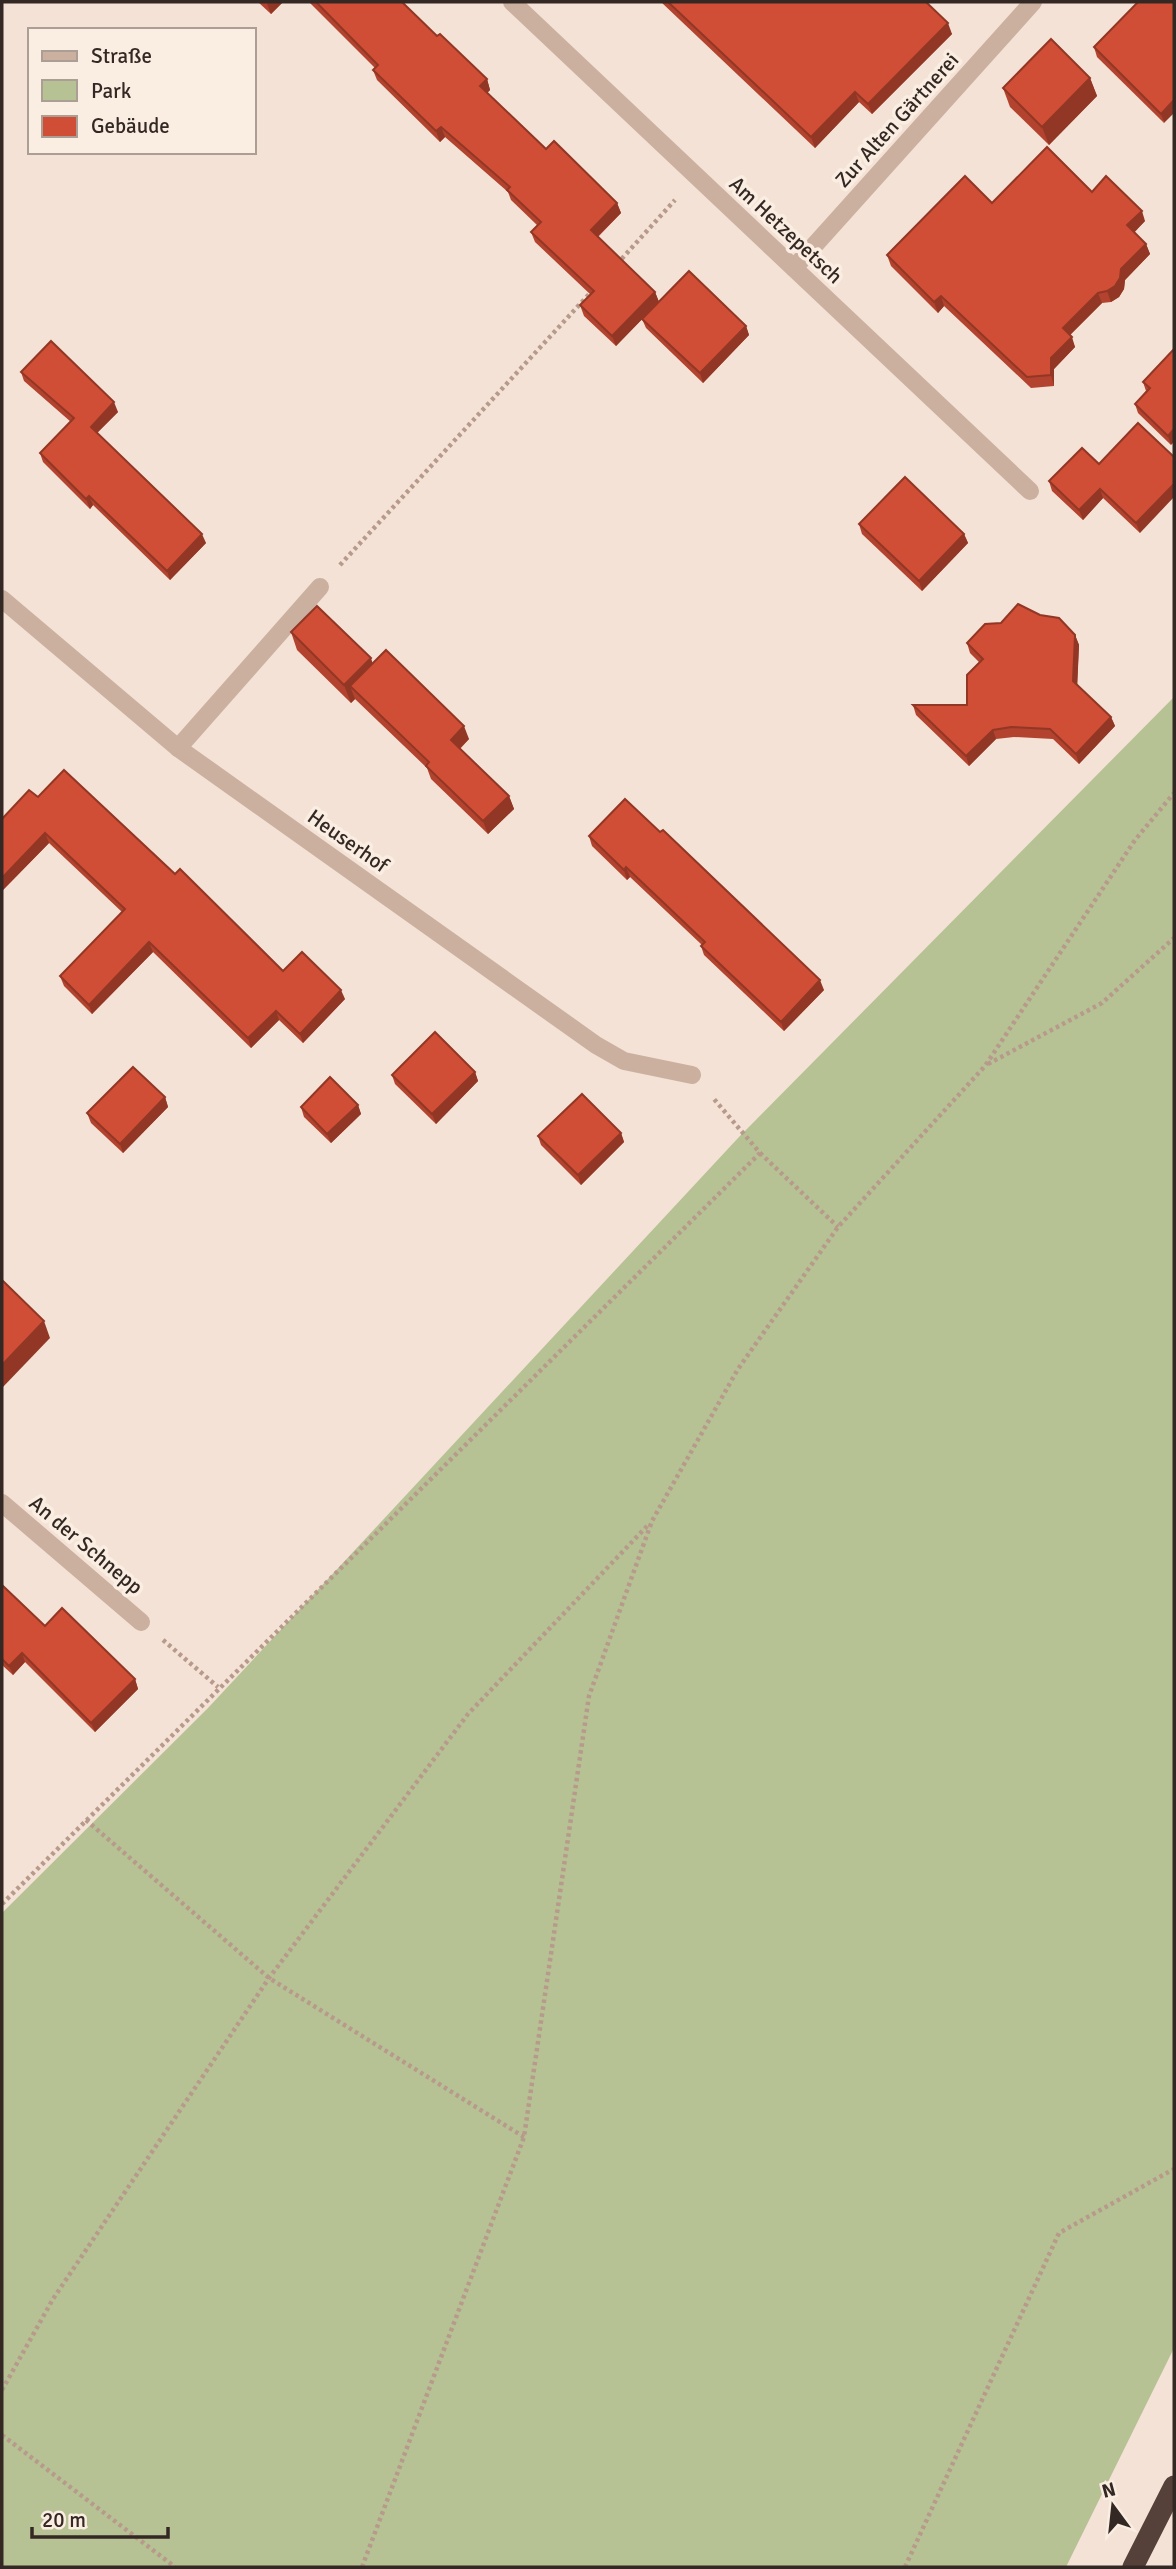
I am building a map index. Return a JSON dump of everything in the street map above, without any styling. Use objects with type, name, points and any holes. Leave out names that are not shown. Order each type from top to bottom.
[{"type":"highway","points":[[1133,2567],[1174,2486]]},
{"type":"street","name":"Am Hetzepetsch","points":[[512,2],[1030,491]]},
{"type":"street","name":"Zur Alten Gärtnerei","points":[[794,268],[1033,2]]},
{"type":"street","points":[[178,748],[320,587]]},
{"type":"street","name":"Heuserhof","points":[[2,599],[178,748],[596,1045],[624,1061],[692,1075]]},
{"type":"street","name":"An der Schnepp","points":[[2,1503],[141,1622]]},
{"type":"path","points":[[612,269],[697,176]]},
{"type":"path","points":[[320,587],[593,289]]},
{"type":"path","points":[[362,2567],[524,2137],[589,1696],[652,1521],[738,1368],[838,1227],[985,1066],[1135,840],[1174,793]]},
{"type":"path","points":[[985,1066],[1102,1003],[1174,938]]},
{"type":"path","points":[[692,1075],[760,1153],[838,1227]]},
{"type":"path","points":[[2,1904],[760,1153]]},
{"type":"path","points":[[2,2390],[53,2299],[269,1978],[468,1714],[652,1521]]},
{"type":"path","points":[[141,1622],[219,1687]]},
{"type":"path","points":[[86,1819],[269,1978],[524,2137]]},
{"type":"path","points":[[905,2567],[1059,2233],[1174,2169]]},
{"type":"path","points":[[2,2435],[175,2567]]},
{"type":"green space","points":[[1174,697],[1174,2348],[1066,2567],[2,2567],[2,1913],[208,1708],[739,1137]]},
{"type":"building","points":[[316,2],[402,2],[487,79],[480,86],[546,149],[554,141],[617,203],[591,230],[655,292],[612,336],[580,305],[594,291],[531,232],[541,222],[507,190],[510,187],[441,127],[436,131],[373,70],[378,65]]},
{"type":"building","points":[[668,2],[926,2],[948,23],[868,104],[855,92],[811,137]]},
{"type":"building","points":[[1138,2],[1174,2],[1174,100],[1161,114],[1094,47]]},
{"type":"building","points":[[1051,39],[1090,78],[1042,127],[1003,88]]},
{"type":"building","points":[[1047,147],[1092,192],[1106,176],[1142,211],[1127,225],[1146,244],[1121,269],[1115,286],[1098,293],[1063,328],[1072,337],[1051,358],[1051,375],[1027,377],[941,296],[934,302],[887,255],[965,176],[992,203]]},
{"type":"building","points":[[689,271],[746,326],[700,373],[642,319]]},
{"type":"building","points":[[51,341],[114,402],[91,427],[202,534],[167,571],[89,496],[86,499],[40,453],[74,418],[21,372]]},
{"type":"building","points":[[1174,349],[1174,429],[1168,436],[1135,404],[1150,388],[1143,382]]},
{"type":"building","points":[[1138,423],[1174,457],[1174,484],[1136,523],[1100,489],[1079,510],[1049,481],[1082,448],[1099,464]]},
{"type":"building","points":[[905,477],[964,534],[919,581],[859,524]]},
{"type":"building","points":[[1018,604],[1040,615],[1059,618],[1075,635],[1073,681],[1111,717],[1076,754],[1050,729],[1011,727],[993,730],[966,756],[913,705],[967,705],[967,675],[983,659],[967,643],[985,624],[1001,623]]},
{"type":"building","points":[[317,606],[371,658],[344,685],[291,632]]},
{"type":"building","points":[[386,650],[464,726],[451,740],[509,796],[483,821],[426,766],[429,762],[350,686]]},
{"type":"building","points":[[64,770],[175,874],[180,869],[283,971],[302,952],[341,990],[300,1034],[276,1011],[248,1038],[149,942],[89,1005],[60,976],[125,909],[45,833],[2,878],[2,819],[29,790],[38,797]]},
{"type":"building","points":[[625,799],[660,832],[663,830],[820,980],[781,1022],[701,946],[705,942],[589,836]]},
{"type":"building","points":[[435,1032],[475,1072],[432,1114],[392,1075]]},
{"type":"building","points":[[133,1067],[165,1097],[120,1144],[87,1113]]},
{"type":"building","points":[[330,1077],[358,1105],[327,1134],[301,1107]]},
{"type":"building","points":[[582,1094],[621,1133],[578,1175],[538,1136]]},
{"type":"building","points":[[2,1280],[44,1321],[2,1365]]},
{"type":"building","points":[[2,1585],[45,1626],[62,1608],[135,1679],[91,1723],[22,1653],[9,1666],[2,1659]]}]
